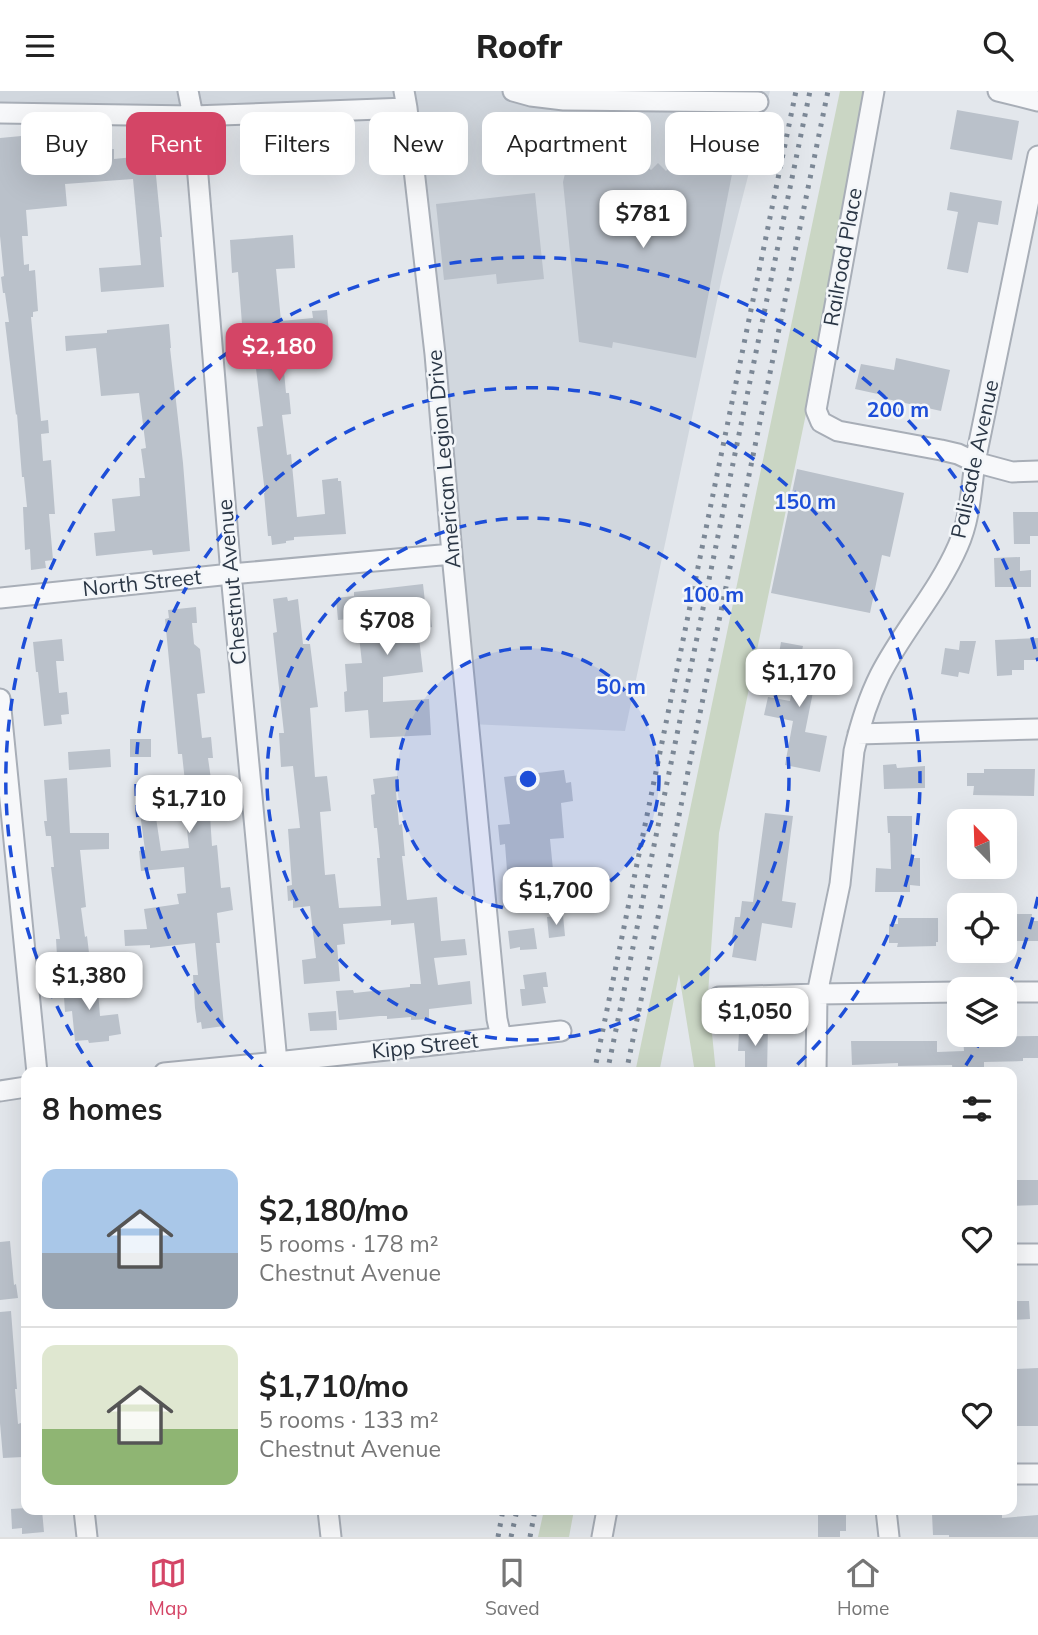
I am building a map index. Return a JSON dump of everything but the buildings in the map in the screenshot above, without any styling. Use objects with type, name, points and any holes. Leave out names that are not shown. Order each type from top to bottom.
[{"type":"street","name":"Chestnut Avenue","points":[[188,91],[192,112]]},
{"type":"street","points":[[513,91],[564,100],[758,102]]},
{"type":"street","name":"Railroad Place","points":[[874,91],[816,410],[821,422],[838,431],[941,450],[975,462]]},
{"type":"street","points":[[999,91],[1038,101]]},
{"type":"street","points":[[226,114],[406,100]]},
{"type":"street","name":"American Legion Drive","points":[[406,100],[435,354],[500,1037]]},
{"type":"street","points":[[0,113],[126,115]]},
{"type":"street","name":"Palisade Avenue","points":[[816,1067],[817,994],[840,884],[858,734],[880,675],[944,574],[959,544],[969,513],[975,462],[1033,206],[1038,156]]},
{"type":"street","name":"Chestnut Avenue","points":[[198,175],[231,574],[278,1067]]},
{"type":"street","points":[[975,462],[1012,471],[1038,471]]},
{"type":"street","name":"North Street","points":[[0,598],[452,554]]},
{"type":"street","points":[[0,699],[36,1067]]},
{"type":"street","points":[[858,734],[1038,730]]},
{"type":"street","points":[[719,997],[947,992]]},
{"type":"street","points":[[1017,992],[1038,992]]},
{"type":"street","name":"Kipp Street","points":[[285,1067],[561,1031]]},
{"type":"street","points":[[0,1091],[21,1088]]},
{"type":"street","points":[[1017,1255],[1038,1254]]},
{"type":"street","points":[[1017,1474],[1038,1474]]},
{"type":"street","points":[[85,1515],[87,1537]]},
{"type":"street","points":[[329,1515],[331,1537]]},
{"type":"street","points":[[602,1537],[606,1515]]},
{"type":"street","points":[[887,1515],[889,1537]]},
{"type":"shaded area","points":[[0,91],[770,91],[765,112],[665,112],[665,175],[748,175],[722,277],[625,731],[468,724],[414,175],[468,175],[468,112],[407,112],[407,108],[0,113]]},
{"type":"green space","points":[[840,91],[873,91],[719,833],[708,994],[715,1067],[694,1067],[679,974],[660,1067],[636,1067]]},
{"type":"green space","points":[[543,1515],[573,1515],[569,1537],[538,1537]]},
{"type":"railway","points":[[595,1067],[796,91]]},
{"type":"railway","points":[[608,1067],[810,91]]},
{"type":"railway","points":[[627,1067],[828,91]]},
{"type":"railway","points":[[498,1537],[502,1515]]},
{"type":"railway","points":[[511,1537],[516,1515]]},
{"type":"railway","points":[[530,1537],[534,1515]]}]
